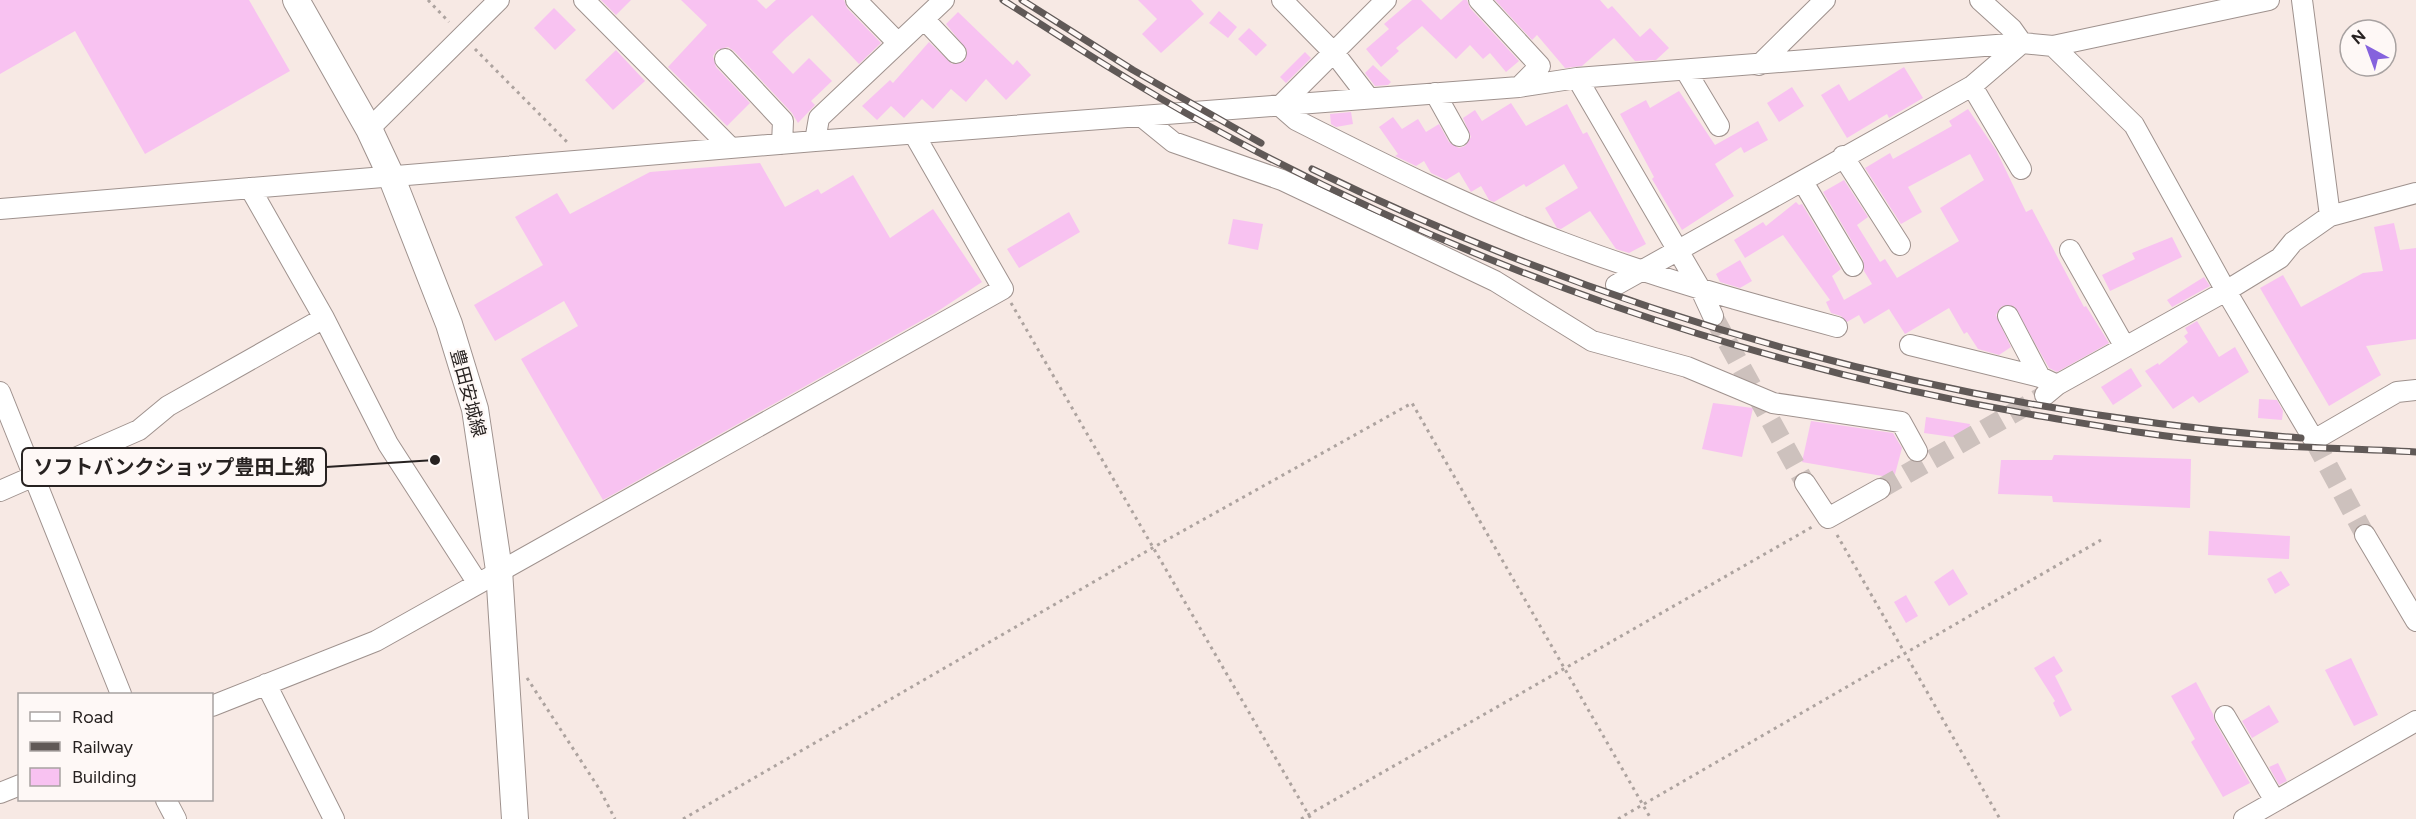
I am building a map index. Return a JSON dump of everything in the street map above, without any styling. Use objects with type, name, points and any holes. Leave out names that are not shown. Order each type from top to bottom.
[{"type":"main road","name":"豊田安城線","points":[[296,0],[369,129],[391,176],[449,324],[475,409],[488,576],[515,819]]},
{"type":"street","points":[[369,129],[499,0]]},
{"type":"street","points":[[584,0],[731,148]]},
{"type":"street","points":[[856,0],[898,44]]},
{"type":"street","points":[[1282,0],[1335,54],[1368,97]]},
{"type":"street","points":[[1280,106],[1335,54],[1386,0]]},
{"type":"street","points":[[1479,0],[1540,66],[1519,87]]},
{"type":"street","points":[[1759,65],[1825,0]]},
{"type":"street","points":[[1980,0],[2012,29],[2022,43]]},
{"type":"street","points":[[0,208],[816,141],[1280,106],[1368,97],[1519,87],[1576,78],[2022,43],[2053,46],[2269,0]]},
{"type":"street","points":[[2302,0],[2330,216]]},
{"type":"street","points":[[816,141],[819,117],[898,44],[931,7],[956,53]]},
{"type":"street","points":[[1616,285],[1803,182],[1843,156],[1972,86],[2022,43]]},
{"type":"street","points":[[2053,46],[2134,125],[2226,291],[2313,440],[2397,392],[2416,390]]},
{"type":"street","points":[[725,59],[783,121],[782,144]]},
{"type":"street","points":[[1686,71],[1719,126]]},
{"type":"street","points":[[1576,78],[1701,290],[1713,316]]},
{"type":"street","points":[[1972,86],[2021,169]]},
{"type":"street","points":[[1435,93],[1459,136]]},
{"type":"street","points":[[1280,106],[1296,120],[1410,177],[1562,242],[1701,290],[1837,327]]},
{"type":"street","points":[[1141,116],[1173,142],[1282,180],[1495,281],[1592,341],[1687,367],[1773,404],[1901,422],[1917,451]]},
{"type":"street","points":[[213,706],[376,641],[488,576],[1003,289],[914,134]]},
{"type":"street","points":[[1843,156],[1900,245]]},
{"type":"street","points":[[1803,182],[1853,266]]},
{"type":"street","points":[[250,188],[324,318],[388,444],[488,576]]},
{"type":"street","points":[[1910,345],[2047,386],[2125,347],[2226,291],[2280,258],[2293,242],[2330,216],[2416,193]]},
{"type":"street","points":[[2070,250],[2125,347]]},
{"type":"street","points":[[2008,316],[2047,386]]},
{"type":"street","points":[[0,491],[139,430],[168,406],[324,318]]},
{"type":"street","points":[[0,392],[32,477],[121,693]]},
{"type":"street","points":[[1804,483],[1828,518],[1880,489]]},
{"type":"street","points":[[2365,535],[2416,621]]},
{"type":"street","points":[[266,684],[334,819]]},
{"type":"street","points":[[2225,716],[2275,801]]},
{"type":"street","points":[[2244,819],[2416,721]]},
{"type":"street","points":[[0,793],[18,786]]},
{"type":"street","points":[[167,801],[176,819]]},
{"type":"path","points":[[428,0],[571,146]]},
{"type":"path","points":[[1003,289],[1311,819]]},
{"type":"path","points":[[683,819],[1154,547],[1412,403],[1651,819]]},
{"type":"path","points":[[1301,819],[1828,518],[2000,819]]},
{"type":"path","points":[[1618,819],[2101,540]]},
{"type":"path","points":[[524,673],[600,790],[615,819]]},
{"type":"building","points":[[0,0],[249,0],[290,71],[145,154],[75,31],[0,74]]},
{"type":"building","points":[[601,0],[631,0],[616,15]]},
{"type":"building","points":[[681,0],[757,0],[766,9],[776,0],[844,0],[847,8],[881,43],[859,64],[812,15],[786,38],[772,52],[793,74],[809,58],[832,81],[811,101],[815,105],[798,123],[792,113],[734,51],[728,47],[717,50],[713,56],[716,67],[750,103],[727,126],[668,67],[707,25]]},
{"type":"building","points":[[1138,0],[1191,0],[1204,14],[1161,53],[1142,34],[1157,19]]},
{"type":"building","points":[[1412,0],[1421,0],[1441,20],[1463,0],[1467,0],[1470,8],[1519,61],[1506,72],[1490,53],[1483,59],[1470,45],[1456,59],[1422,26],[1396,48],[1399,51],[1381,67],[1366,49],[1389,29],[1384,24]]},
{"type":"building","points":[[1495,0],[1600,0],[1608,9],[1612,6],[1640,37],[1650,28],[1669,48],[1656,60],[1635,61],[1614,38],[1582,66],[1565,68],[1537,35],[1532,40]]},
{"type":"building","points":[[554,8],[576,30],[555,50],[534,28]]},
{"type":"building","points":[[1219,11],[1237,27],[1228,38],[1209,23]]},
{"type":"building","points":[[958,12],[1013,65],[1017,60],[1031,75],[1006,100],[986,79],[966,102],[951,89],[933,109],[922,99],[904,118],[891,106],[877,120],[862,106],[890,80],[893,83],[929,42],[952,64],[965,61],[967,50],[946,24]]},
{"type":"building","points":[[1249,28],[1267,45],[1256,56],[1238,39]]},
{"type":"building","points":[[616,50],[645,81],[613,110],[585,80]]},
{"type":"building","points":[[1305,52],[1311,58],[1286,83],[1280,77]]},
{"type":"building","points":[[1373,65],[1391,82],[1388,85],[1375,86],[1365,73]]},
{"type":"building","points":[[1904,67],[1923,98],[1889,118],[1887,114],[1847,138],[1821,95],[1839,84],[1849,101]]},
{"type":"building","points":[[1792,87],[1804,106],[1779,122],[1767,103]]},
{"type":"building","points":[[1679,91],[1715,145],[1758,121],[1768,140],[1744,153],[1741,147],[1715,164],[1734,196],[1682,230],[1652,179],[1654,177],[1620,114],[1646,100],[1650,108]]},
{"type":"building","points":[[1511,103],[1526,126],[1567,104],[1583,134],[1587,132],[1646,244],[1629,253],[1616,249],[1590,211],[1561,229],[1557,228],[1545,208],[1578,188],[1564,164],[1526,187],[1524,184],[1494,202],[1489,200],[1481,186],[1471,192],[1459,172],[1446,180],[1431,173],[1424,161],[1416,166],[1395,156],[1398,154],[1379,127],[1393,117],[1402,129],[1418,119],[1426,132],[1439,124],[1449,142],[1459,148],[1465,146],[1471,137],[1463,118],[1475,110],[1482,121]]},
{"type":"building","points":[[1968,109],[1996,150],[2026,212],[2032,209],[2084,307],[2086,306],[2109,343],[2057,372],[2049,368],[2014,306],[2002,306],[1996,315],[2011,347],[1999,355],[1978,349],[1967,332],[1964,334],[1949,308],[1905,334],[1889,309],[1864,324],[1859,315],[1847,322],[1841,316],[1831,313],[1826,302],[1830,300],[1783,235],[1745,258],[1734,240],[1763,222],[1766,226],[1796,202],[1799,205],[1802,204],[1841,269],[1832,276],[1844,300],[1872,284],[1864,271],[1863,260],[1823,192],[1844,180],[1868,217],[1857,225],[1880,262],[1885,259],[1897,278],[1959,241],[1940,208],[1984,180],[1970,154],[1908,187],[1922,212],[1901,224],[1865,168],[1890,153],[1893,159],[1952,126],[1949,121]]},
{"type":"building","points":[[1351,112],[1353,124],[1336,127],[1331,124],[1330,114]]},
{"type":"building","points":[[760,163],[785,207],[818,189],[821,194],[853,175],[890,238],[933,209],[982,282],[935,313],[603,500],[521,359],[578,326],[564,301],[495,341],[474,305],[543,265],[515,217],[557,193],[570,214],[650,172]]},
{"type":"building","points":[[1069,212],[1080,232],[1019,268],[1007,249]]},
{"type":"building","points":[[1233,219],[1263,224],[1258,250],[1228,244]]},
{"type":"building","points":[[2394,223],[2400,250],[2416,248],[2416,339],[2366,346],[2381,375],[2329,406],[2260,288],[2283,275],[2301,307],[2363,273],[2383,271],[2374,227]]},
{"type":"building","points":[[2172,237],[2182,257],[2110,291],[2102,275],[2135,259],[2132,253]]},
{"type":"building","points":[[1740,260],[1752,281],[1740,288],[1720,282],[1716,274]]},
{"type":"building","points":[[2204,277],[2210,286],[2172,307],[2167,300]]},
{"type":"building","points":[[2197,321],[2219,357],[2235,347],[2249,372],[2199,403],[2193,396],[2173,409],[2145,371],[2158,363],[2159,365],[2188,342],[2184,336],[2188,333],[2185,328]]},
{"type":"building","points":[[2131,368],[2142,386],[2113,405],[2101,387]]},
{"type":"building","points":[[2259,399],[2277,400],[2283,411],[2282,420],[2258,418]]},
{"type":"building","points":[[1713,403],[1753,408],[1742,457],[1702,449]]},
{"type":"building","points":[[1926,417],[1970,424],[1967,439],[1924,433]]},
{"type":"building","points":[[1811,421],[1893,433],[1902,448],[1894,478],[1802,462]]},
{"type":"building","points":[[2054,455],[2191,459],[2190,508],[2053,502],[2052,496],[1998,494],[2001,460],[2052,460]]},
{"type":"building","points":[[2209,531],[2290,536],[2289,559],[2208,555]]},
{"type":"building","points":[[1953,569],[1968,594],[1949,606],[1934,582]]},
{"type":"building","points":[[2281,571],[2290,585],[2275,594],[2267,579]]},
{"type":"building","points":[[1906,595],[1918,616],[1906,623],[1894,602]]},
{"type":"building","points":[[2054,656],[2063,671],[2055,676],[2072,710],[2060,717],[2053,703],[2055,701],[2034,668]]},
{"type":"building","points":[[2351,658],[2378,715],[2354,726],[2325,670]]},
{"type":"building","points":[[2196,682],[2215,722],[2250,783],[2223,797],[2191,742],[2195,739],[2171,696]]},
{"type":"building","points":[[2269,705],[2279,722],[2252,738],[2242,721]]},
{"type":"building","points":[[2278,763],[2287,781],[2279,785],[2269,767]]},
{"type":"tunnel","points":[[1713,316],[1805,483]]},
{"type":"tunnel","points":[[1880,489],[2045,395]]},
{"type":"tunnel","points":[[2314,440],[2365,535]]},
{"type":"railway","points":[[1003,0],[1156,96],[1307,177],[1407,224],[1509,267],[1612,306],[1717,340],[1824,370],[1931,395],[2108,427],[2244,444],[2416,452]]},
{"type":"railway","points":[[1022,0],[1133,70],[1261,143]]},
{"type":"railway","points":[[1312,169],[1430,223],[1549,272],[1671,314],[1794,351],[1919,382],[2045,406],[2172,425],[2301,438]]},
{"type":"place","name":"ソフトバンクショップ豊田上郷","points":[[435,460]]}]
